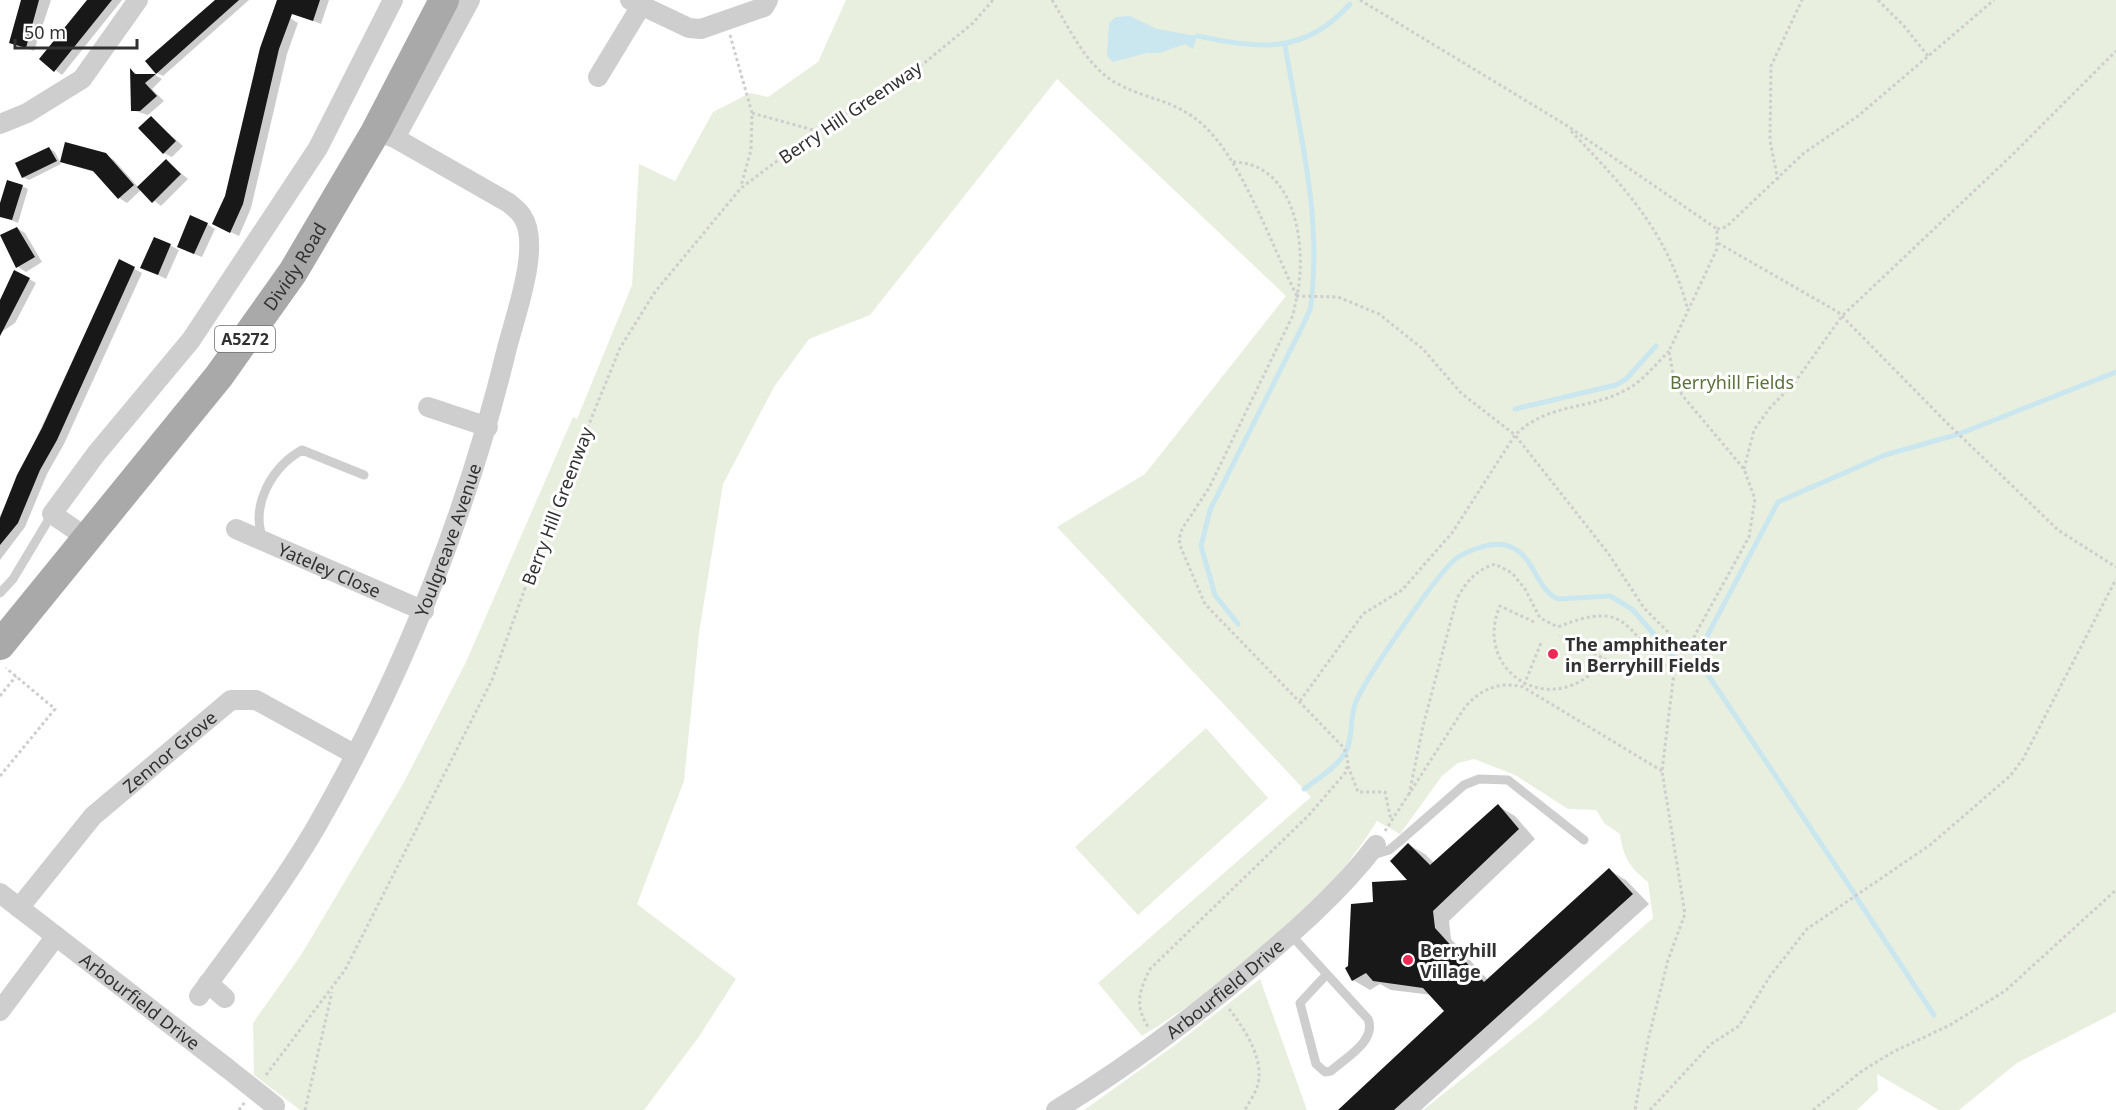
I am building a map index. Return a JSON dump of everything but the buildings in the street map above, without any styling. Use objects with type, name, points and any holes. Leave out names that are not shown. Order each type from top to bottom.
[{"type":"main road","name":"Dividy Road","points":[[0,645],[219,376],[293,272],[385,134],[444,0]]},
{"type":"street","points":[[0,124],[27,112],[82,79],[138,0]]},
{"type":"street","points":[[87,538],[52,514],[96,454],[191,340],[318,148],[393,0]]},
{"type":"street","name":"Dividy Road","points":[[385,134],[470,0]]},
{"type":"street","points":[[598,77],[635,3],[688,28],[700,29],[726,22],[764,7],[768,0]]},
{"type":"street","name":"Youlgreave Avenue","points":[[225,998],[203,990],[266,904],[315,829],[395,677],[424,611],[488,427],[527,268],[529,230],[522,216],[509,203],[385,134]]},
{"type":"street","points":[[428,407],[488,427]]},
{"type":"street","name":"Yateley Close","points":[[236,529],[424,611]]},
{"type":"street","name":"Zennor Grove","points":[[19,908],[93,816],[231,700],[256,700],[354,754]]},
{"type":"street","name":"Arbourfield Drive","points":[[1056,1110],[1158,1043],[1219,995],[1291,935],[1371,851]]},
{"type":"street","name":"Arbourfield Drive","points":[[0,893],[278,1108]]},
{"type":"street","points":[[0,1011],[56,936]]},
{"type":"lane","points":[[264,541],[257,523],[261,498],[286,459],[302,450],[364,476]]},
{"type":"lane","points":[[0,593],[13,579],[52,514]]},
{"type":"lane","points":[[1371,851],[1389,850],[1464,785],[1479,779],[1509,780],[1584,840]]},
{"type":"lane","points":[[1291,935],[1327,974],[1368,1019],[1371,1027],[1369,1036],[1331,1071],[1325,1072],[1316,1064],[1300,1003],[1327,974]]},
{"type":"path","name":"Berry Hill Greenway","points":[[261,1082],[333,989],[345,970],[492,680],[547,527],[620,348],[655,292],[741,188],[817,131],[906,78],[973,23],[993,0]]},
{"type":"path","points":[[1052,0],[1088,57],[1103,75],[1120,86],[1173,103],[1202,124],[1226,150],[1296,296]]},
{"type":"path","points":[[1360,0],[1566,125],[1717,229],[1726,227],[1804,153],[1858,116],[1994,0]]},
{"type":"path","points":[[1778,180],[1770,141],[1771,66],[1802,0]]},
{"type":"path","points":[[1878,0],[1904,26],[1928,56]]},
{"type":"path","points":[[726,22],[752,113],[751,150],[741,188]]},
{"type":"path","points":[[1744,469],[1754,430],[1768,409],[1795,382],[1842,316],[2009,158],[2116,51]]},
{"type":"path","points":[[752,113],[817,131]]},
{"type":"path","points":[[1566,125],[1642,210],[1676,268],[1688,311]]},
{"type":"path","points":[[1233,162],[1258,168],[1274,178],[1286,195],[1297,227],[1301,269],[1293,315],[1209,488],[1182,529],[1179,539],[1198,594],[1205,604],[1344,748],[1347,764],[1358,792],[1385,792],[1391,820]]},
{"type":"path","points":[[1300,701],[1363,614],[1402,590],[1452,533],[1515,435],[1528,422],[1549,412],[1625,391],[1669,351],[1719,243],[1717,229]]},
{"type":"path","points":[[1719,243],[1842,316],[2058,530],[2116,567]]},
{"type":"path","points":[[1296,296],[1338,297],[1379,314],[1423,349],[1461,393],[1515,435],[1608,553],[1644,609],[1686,650]]},
{"type":"path","points":[[1635,1110],[1648,1040],[1668,960],[1685,914],[1662,771],[1674,673],[1749,537],[1755,499],[1744,469],[1682,395],[1672,374],[1669,351]]},
{"type":"path","points":[[1409,795],[1423,726],[1457,598],[1465,584],[1485,567],[1495,564],[1512,573],[1525,589],[1540,618],[1558,627],[1592,615],[1617,618],[1657,660],[1674,673]]},
{"type":"path","points":[[1650,1110],[1712,1044],[1739,1026],[1770,976],[1807,929],[1930,845],[2010,776],[2023,759],[2116,579]]},
{"type":"path","points":[[1534,622],[1500,606],[1494,633],[1498,653],[1509,670],[1524,685],[1662,771]]},
{"type":"path","points":[[1371,851],[1465,707],[1474,697],[1498,685],[1509,684],[1561,690],[1579,684],[1594,674],[1605,659],[1559,635]]},
{"type":"path","points":[[1524,685],[1541,643]]},
{"type":"path","points":[[0,663],[55,709],[0,776]]},
{"type":"path","points":[[0,696],[16,676]]},
{"type":"path","points":[[1158,1043],[1143,1019],[1138,1003],[1139,989],[1150,969],[1309,815],[1346,772],[1347,764]]},
{"type":"path","points":[[1814,1110],[1862,1071],[1950,1024],[2005,991],[2116,890]]},
{"type":"path","points":[[306,1110],[333,989]]},
{"type":"path","points":[[1219,995],[1243,1027],[1259,1070],[1258,1084],[1245,1110]]},
{"type":"path","points":[[239,1110],[246,1101]]},
{"type":"green space","name":"Berryhill Fields","points":[[846,0],[2116,0],[2116,1012],[2017,1063],[1959,1110],[1939,1110],[1877,1074],[1878,1090],[1857,1110],[1423,1110],[1540,1017],[1653,918],[1648,882],[1628,861],[1620,834],[1605,824],[1596,810],[1568,809],[1515,775],[1474,759],[1458,763],[1442,776],[1400,834],[1377,821],[1330,884],[1272,941],[1208,992],[1142,1036],[1098,983],[1311,797],[1057,527],[1145,474],[1286,296],[1057,79],[870,315],[809,339],[774,387],[723,484],[699,633],[684,781],[637,904],[736,979],[698,1038],[644,1110],[300,1110],[254,1075],[253,1023],[301,955],[403,784],[466,662],[573,417],[577,419],[632,285],[639,164],[675,181],[713,112],[750,93],[768,97],[818,62]]},
{"type":"green space","points":[[1206,728],[1268,798],[1138,915],[1075,847]]},
{"type":"green space","points":[[1260,979],[1307,1110],[1084,1110],[1175,1045]]},
{"type":"water","points":[[1130,16],[1157,29],[1197,36],[1193,49],[1185,44],[1160,53],[1147,53],[1113,62],[1107,56],[1109,23],[1116,17]]},
{"type":"waterway","points":[[1197,36],[1260,45],[1279,44],[1315,33],[1333,21],[1350,4]]},
{"type":"waterway","points":[[1285,45],[1311,201],[1314,264],[1312,294]]},
{"type":"waterway","points":[[1238,624],[1215,595],[1201,546],[1210,510],[1299,333],[1310,310],[1312,297]]},
{"type":"waterway","points":[[1515,409],[1616,385],[1626,379],[1656,346]]},
{"type":"waterway","points":[[1696,657],[1778,502],[1885,455],[1959,434],[2116,372]]},
{"type":"waterway","points":[[1304,789],[1332,768],[1345,753],[1348,748],[1355,704],[1386,651],[1448,567],[1468,552],[1499,544],[1515,549],[1529,562],[1550,594],[1558,599],[1610,596],[1632,609],[1673,656]]},
{"type":"waterway","points":[[1696,657],[1856,896]]},
{"type":"waterway","points":[[1856,897],[1934,1015]]},
{"type":"place","name":"The amphitheater in Berryhill Fields","points":[[1553,654]]},
{"type":"place","name":"Berryhill Village","points":[[1408,960]]}]
